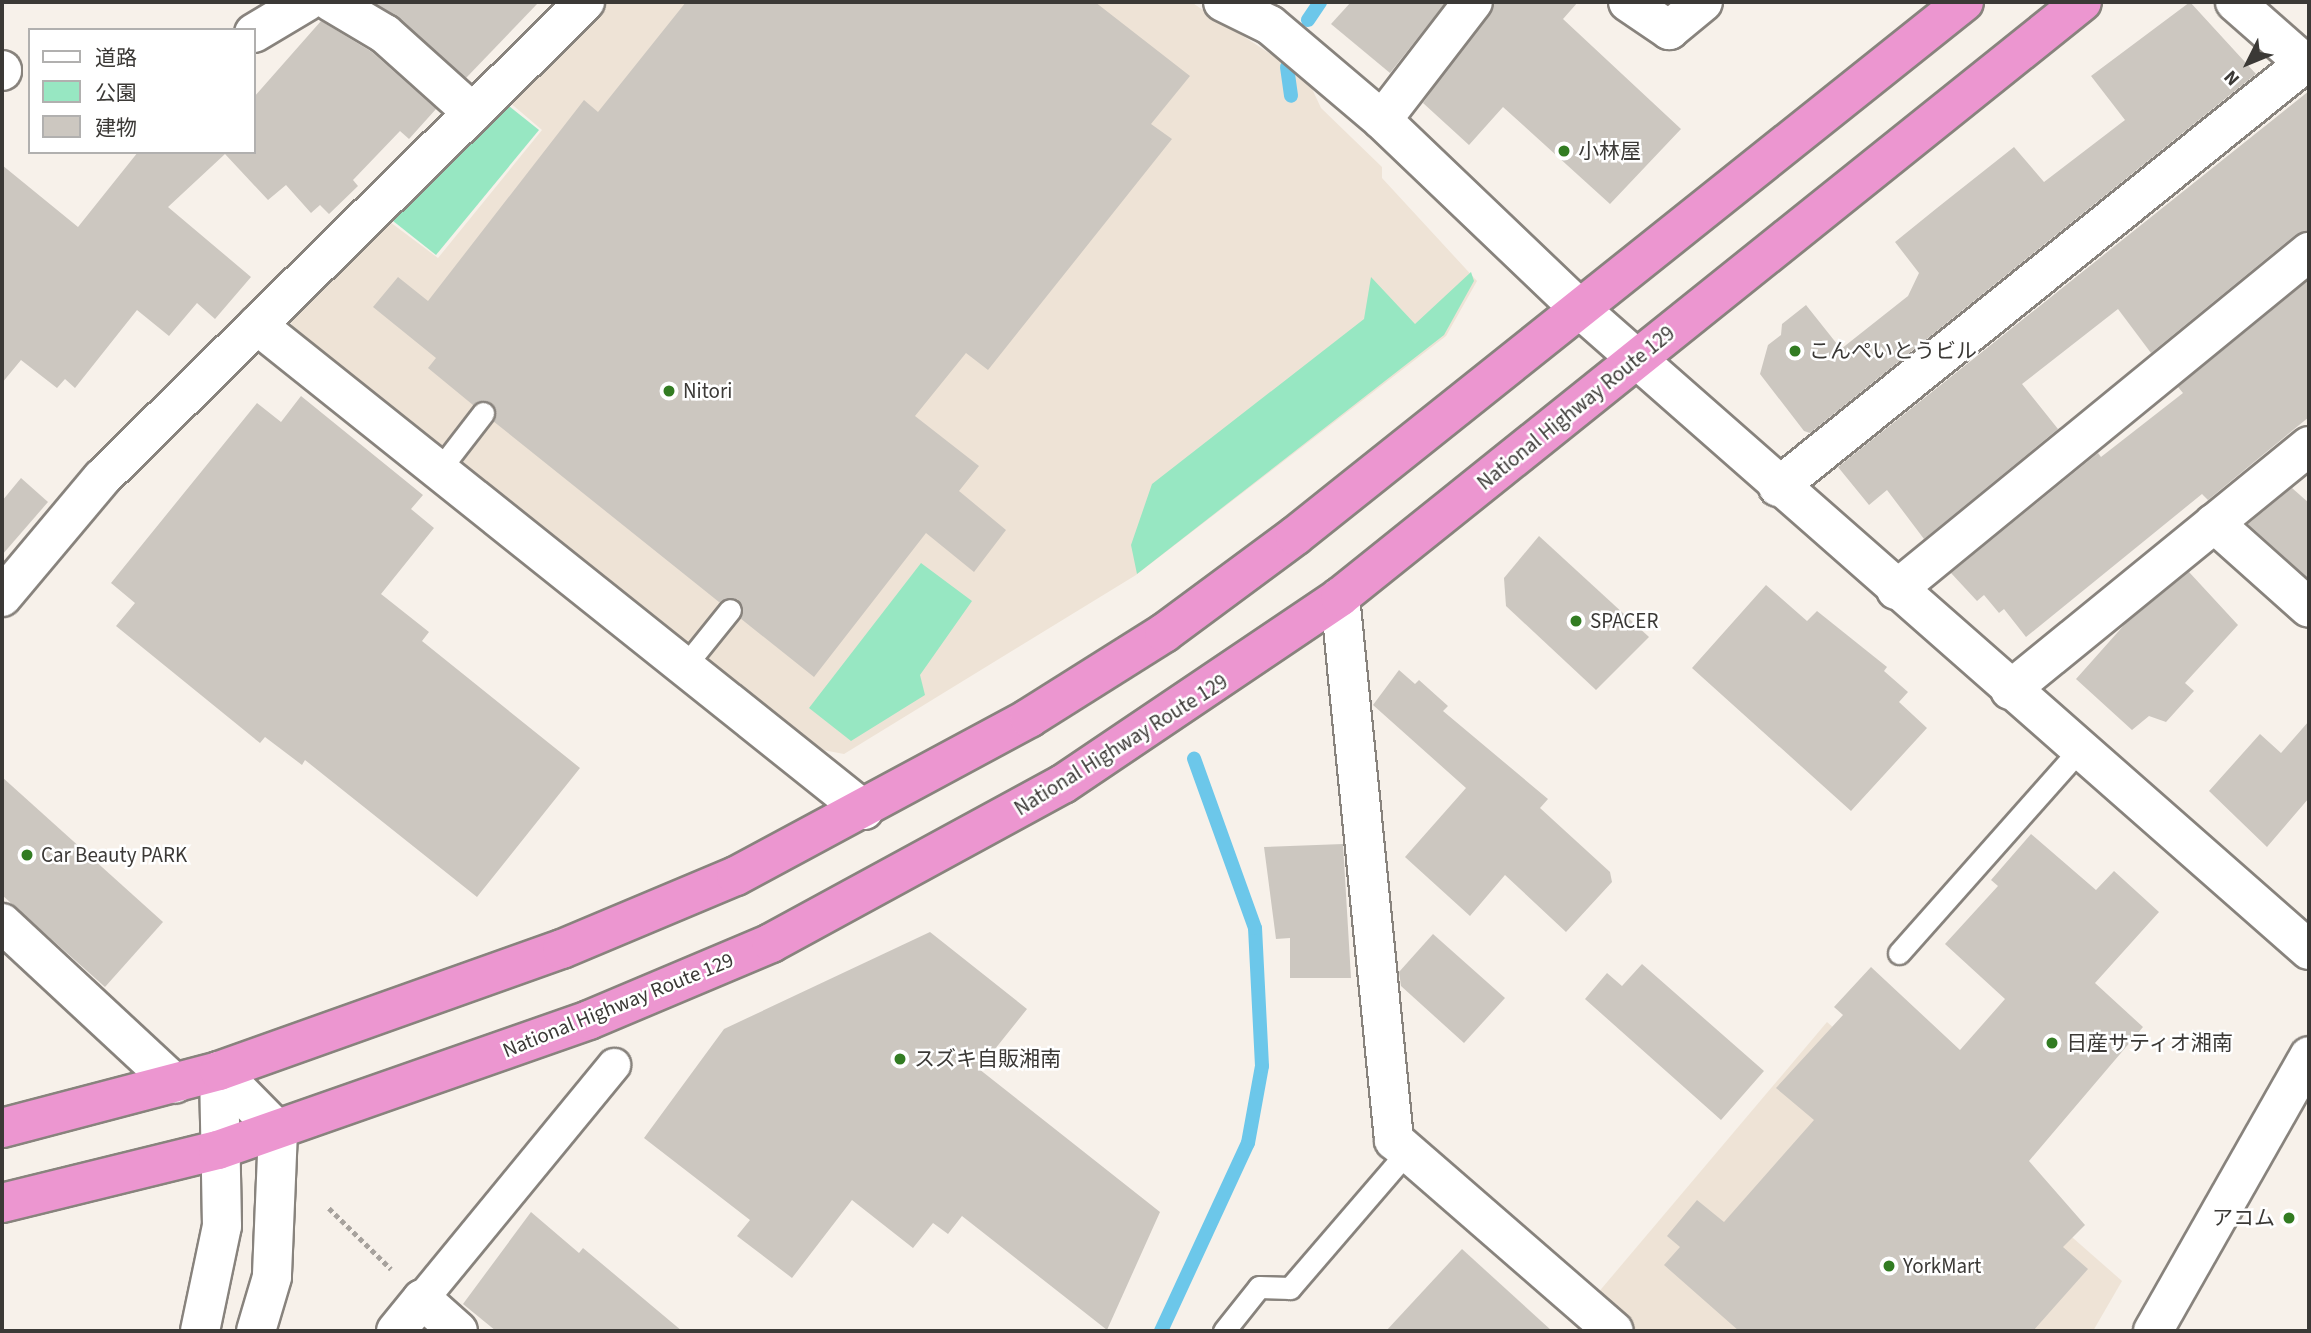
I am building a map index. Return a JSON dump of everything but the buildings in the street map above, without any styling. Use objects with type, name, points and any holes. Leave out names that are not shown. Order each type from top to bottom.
[{"type":"highway","points":[[2,1128],[219,1071],[562,949],[736,876],[863,810],[1164,633],[1580,309],[1964,2]]},
{"type":"highway","name":"National Highway Route 129","points":[[2,1203],[218,1150],[589,1020],[771,943],[1063,784],[1201,697],[1340,597],[2082,2]]},
{"type":"street","points":[[331,2],[385,34],[472,113]]},
{"type":"street","points":[[1223,2],[1279,13],[1382,120],[1635,361],[2309,950]]},
{"type":"street","points":[[1382,120],[1472,2]]},
{"type":"street","points":[[1628,2],[1669,30],[1703,2]]},
{"type":"street","points":[[1778,487],[2307,65],[2235,2]]},
{"type":"street","points":[[5,587],[102,478],[472,113],[564,10]]},
{"type":"street","points":[[1896,590],[2309,252]]},
{"type":"street","points":[[257,325],[863,810]]},
{"type":"street","points":[[2010,690],[2309,446]]},
{"type":"street","points":[[2214,523],[2309,608]]},
{"type":"street","points":[[1340,597],[1394,1140],[1614,1331]]},
{"type":"street","points":[[2,923],[175,1084]]},
{"type":"street","points":[[2154,1331],[2309,1056]]},
{"type":"street","points":[[396,1331],[614,1065]]},
{"type":"street","points":[[219,1071],[278,1131],[276,1238],[256,1331]]},
{"type":"street","points":[[200,1331],[222,1226],[218,1150],[219,1071]]},
{"type":"street","points":[[422,1300],[458,1331]]},
{"type":"lane","points":[[439,470],[484,413]]},
{"type":"lane","points":[[684,667],[730,610]]},
{"type":"lane","points":[[1899,953],[2079,750]]},
{"type":"lane","points":[[1224,1331],[1259,1287],[1290,1288],[1407,1152]]},
{"type":"path","points":[[328,1208],[422,1300]]},
{"type":"shaded area","points":[[608,2],[1191,2],[1307,78],[1321,108],[1382,167],[1382,178],[1477,281],[1446,336],[1136,575],[844,754],[823,750],[293,333],[289,309],[386,219],[438,258],[542,130],[508,101]]},
{"type":"shaded area","points":[[1827,1022],[2122,1281],[2093,1331],[1637,1331],[1597,1294]]},
{"type":"green space","points":[[504,102],[539,130],[436,255],[388,217]]},
{"type":"green space","points":[[1471,272],[1474,281],[1444,335],[1137,574],[1131,545],[1152,484],[1364,319],[1371,277],[1415,324]]},
{"type":"green space","points":[[921,563],[972,601],[920,675],[925,695],[851,741],[809,708]]},
{"type":"waterway","points":[[1308,20],[1320,2]]},
{"type":"waterway","points":[[1287,67],[1291,96]]},
{"type":"waterway","points":[[1161,1331],[1248,1143],[1262,1066],[1255,928],[1194,759]]},
{"type":"place","name":"小林屋","points":[[1564,151]]},
{"type":"place","name":"こんぺいとうビル","points":[[1795,351]]},
{"type":"place","name":"Nitori","points":[[669,391]]},
{"type":"place","name":"SPACER","points":[[1576,621]]},
{"type":"place","name":"Car Beauty PARK","points":[[27,855]]},
{"type":"place","name":"日産サティオ湘南","points":[[2052,1043]]},
{"type":"place","name":"スズキ自販湘南","points":[[900,1059]]},
{"type":"place","name":"アコム","points":[[2289,1218]]},
{"type":"place","name":"YorkMart","points":[[1889,1266]]}]
